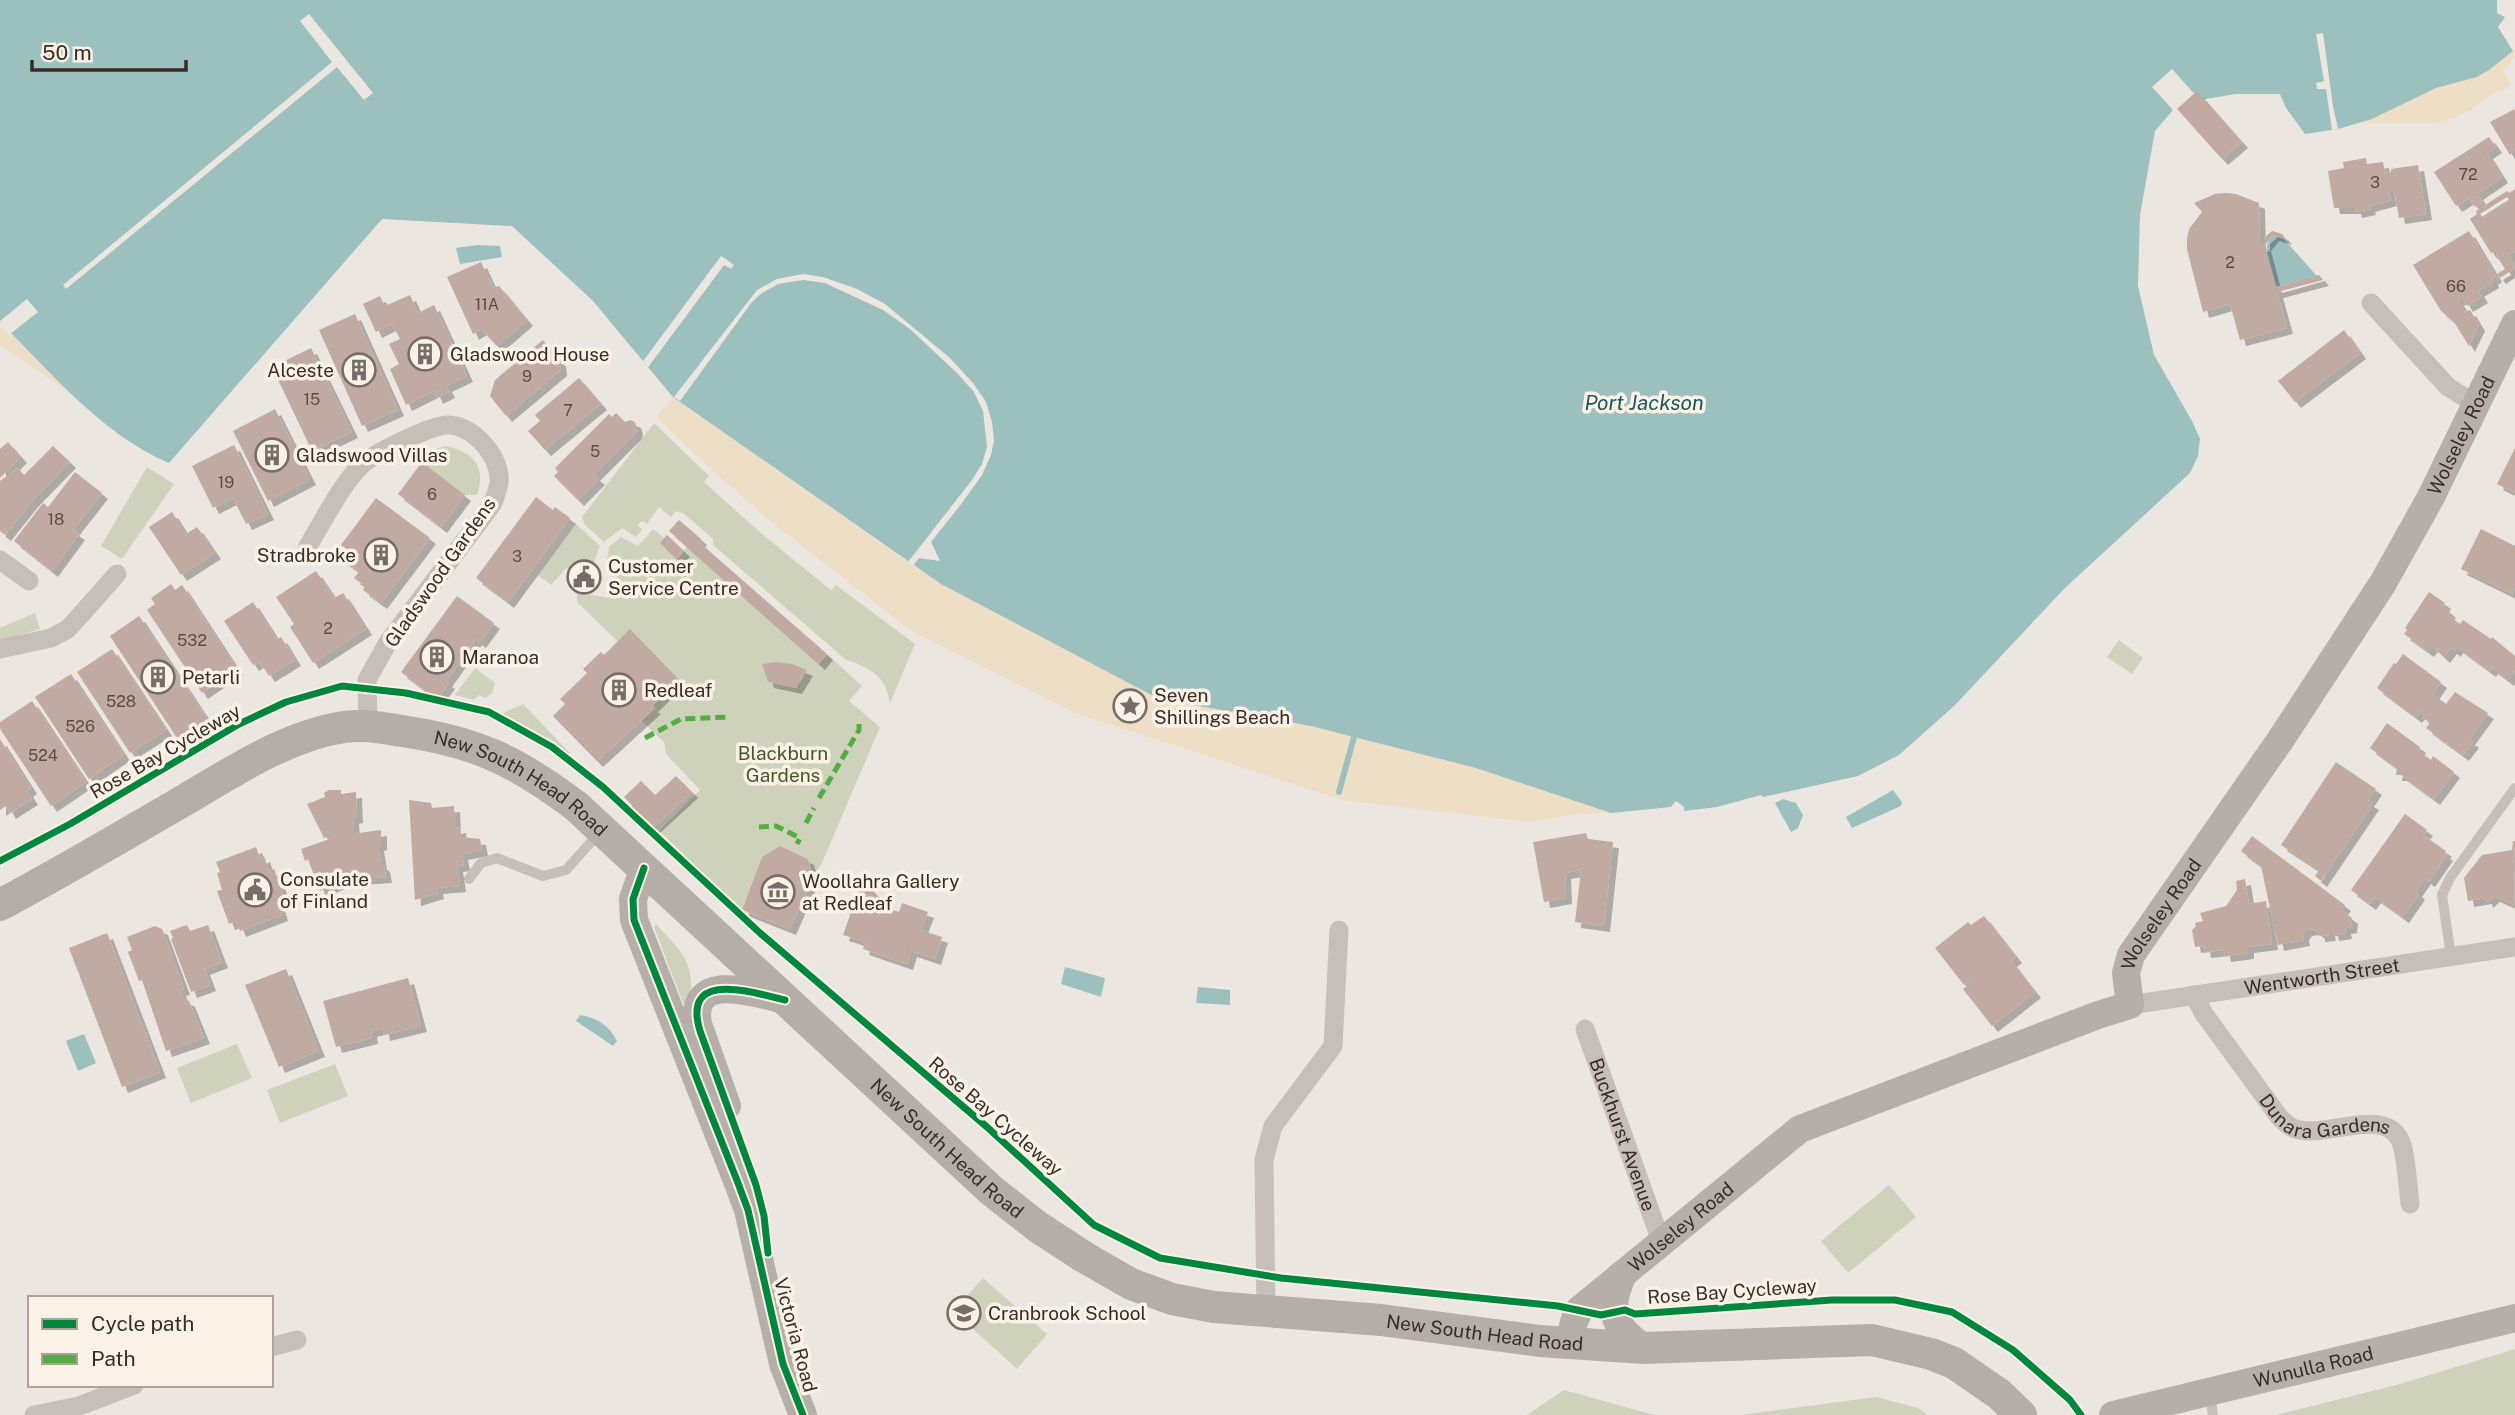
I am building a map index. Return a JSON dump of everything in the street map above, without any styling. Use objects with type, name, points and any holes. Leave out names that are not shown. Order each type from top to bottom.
[{"type":"main road","name":"New South Head Road","points":[[0,905],[259,758],[304,738],[329,730],[368,726],[418,733],[470,745],[504,758],[566,799],[644,868],[985,1185],[1038,1227],[1131,1284],[1172,1299],[1214,1307],[1381,1320],[1540,1341],[1644,1348],[1853,1339],[1881,1341],[1954,1363],[1999,1394],[2021,1415]]},
{"type":"street","points":[[2371,303],[2448,387],[2477,405]]},
{"type":"street","name":"Wolseley Road","points":[[1569,1343],[1580,1310],[1800,1129],[2130,1005],[2126,973],[2131,955],[2281,739],[2383,583],[2409,540],[2515,324]]},
{"type":"street","name":"Gladswood Gardens","points":[[308,546],[355,471],[369,459],[431,429],[448,425],[465,428],[495,458],[499,481],[493,503],[387,644],[367,680],[368,726]]},
{"type":"street","points":[[0,560],[29,581]]},
{"type":"street","points":[[0,649],[51,638],[68,629],[117,574]]},
{"type":"street","name":"Victoria Road","points":[[644,868],[633,900],[634,920],[748,1210],[783,1364],[803,1415]]},
{"type":"street","points":[[1266,1312],[1264,1160],[1273,1126],[1333,1046],[1339,930]]},
{"type":"street","name":"Wentworth Street","points":[[2130,1005],[2515,947]]},
{"type":"street","points":[[775,1322],[759,1195],[700,1031],[697,1013],[704,998],[722,988],[785,1000]]},
{"type":"street","name":"Dunara Gardens","points":[[2194,995],[2204,1014],[2280,1118],[2293,1129],[2309,1130],[2377,1123],[2391,1129],[2400,1140],[2410,1204]]},
{"type":"street","name":"Buckhurst Avenue","points":[[1585,1029],[1661,1241]]},
{"type":"street","points":[[1623,1274],[1614,1296],[1613,1312],[1624,1332],[1644,1348]]},
{"type":"street","name":"Wunulla Road","points":[[2113,1415],[2211,1403],[2515,1318]]},
{"type":"street","points":[[273,1346],[298,1340]]},
{"type":"street","points":[[34,1415],[90,1409],[130,1387]]},
{"type":"lane","points":[[2451,956],[2442,895],[2450,878],[2515,788]]},
{"type":"lane","points":[[469,878],[481,863],[497,859],[543,876],[566,870],[602,831]]},
{"type":"green space","points":[[654,423],[709,476],[704,482],[763,535],[831,590],[836,585],[915,644],[890,703],[885,685],[875,674],[845,659],[713,545],[713,539],[683,513],[676,511],[671,517],[659,507],[647,524],[642,521],[638,525],[642,530],[636,537],[622,528],[604,542],[585,525],[582,517]]},
{"type":"green space","points":[[445,446],[463,452],[475,462],[480,476],[477,495],[465,495],[422,462],[421,455]]},
{"type":"green space","points":[[147,467],[174,484],[122,559],[101,546]]},
{"type":"green space","points":[[576,524],[600,546],[593,565],[565,569],[551,585],[538,575]]},
{"type":"green space","name":"Blackburn Gardens","points":[[653,529],[664,538],[660,543],[678,558],[687,547],[819,663],[827,654],[862,686],[849,701],[880,727],[822,863],[813,877],[808,859],[780,846],[762,857],[742,910],[659,831],[700,790],[666,754],[664,742],[642,721],[654,708],[652,706],[679,680],[631,630],[618,642],[577,602],[577,592],[608,598],[616,562],[607,560],[609,547],[621,537],[638,546]]},
{"type":"green space","points":[[35,613],[40,629],[0,641],[0,628]]},
{"type":"green space","points":[[2119,640],[2143,658],[2132,674],[2107,657]]},
{"type":"green space","points":[[475,668],[495,683],[492,694],[485,698],[479,695],[474,700],[455,695]]},
{"type":"green space","points":[[523,704],[570,753],[567,755],[552,743],[501,714]]},
{"type":"green space","points":[[656,924],[675,945],[687,964],[691,984],[687,1013],[654,927]]},
{"type":"green space","points":[[237,1044],[252,1078],[191,1103],[177,1068]]},
{"type":"green space","points":[[335,1064],[348,1096],[280,1123],[267,1090]]},
{"type":"green space","points":[[1889,1185],[1916,1217],[1848,1273],[1821,1241]]},
{"type":"green space","points":[[983,1278],[1047,1334],[1017,1369],[953,1311]]},
{"type":"green space","points":[[2515,1349],[2515,1415],[2276,1415],[2400,1384]]},
{"type":"green space","points":[[1564,1390],[1654,1415],[1527,1415]]},
{"type":"green space","points":[[1876,1397],[1918,1408],[1928,1415],[1741,1415]]},
{"type":"sand","points":[[2513,51],[2515,57],[2503,71],[2511,86],[2497,91],[2471,110],[2436,123],[2362,123],[2436,88],[2477,77]]},
{"type":"sand","points":[[0,322],[66,390],[0,345]]},
{"type":"sand","name":"Seven Shillings Beach","points":[[674,397],[919,570],[1159,699],[1311,726],[1476,768],[1610,813],[1577,814],[1528,822],[1342,800],[1075,713],[919,635],[770,521],[656,417]]},
{"type":"water","name":"Port Jackson","points":[[0,0],[2497,0],[2497,13],[2505,17],[2498,27],[2513,51],[2477,77],[2436,88],[2372,119],[2338,129],[2305,134],[2286,108],[2280,94],[2236,94],[2200,100],[2172,69],[2152,87],[2173,110],[2155,131],[2140,215],[2138,286],[2154,355],[2200,439],[2198,456],[2190,473],[2065,588],[1954,706],[1899,755],[1858,776],[1763,797],[1761,795],[1717,807],[1684,811],[1684,807],[1676,801],[1671,807],[1611,813],[1476,768],[1311,726],[1159,699],[941,584],[673,397],[593,301],[512,226],[382,219],[169,463],[144,451],[78,401],[0,322]]},
{"type":"water","points":[[2273,235],[2282,237],[2317,276],[2276,287],[2267,253],[2269,240]]},
{"type":"water","points":[[500,246],[502,257],[460,264],[456,248]]},
{"type":"water","points":[[1893,790],[1902,802],[1901,806],[1852,828],[1846,817]]},
{"type":"water","points":[[1783,799],[1796,803],[1803,815],[1798,828],[1791,832],[1775,803]]},
{"type":"water","points":[[1065,967],[1105,978],[1101,997],[1061,984]]},
{"type":"water","points":[[1198,987],[1230,990],[1230,1005],[1196,1003]]},
{"type":"water","points":[[580,1015],[597,1020],[606,1027],[617,1041],[613,1046],[576,1021]]},
{"type":"water","points":[[84,1034],[96,1063],[78,1071],[66,1041]]},
{"type":"pier","points":[[309,14],[373,93],[364,100],[337,67],[66,289],[63,285],[332,62],[300,21]]},
{"type":"pier","points":[[2323,33],[2338,129],[2332,130],[2326,89],[2317,89],[2316,83],[2324,81],[2316,34]]},
{"type":"pier","points":[[721,256],[734,265],[731,269],[724,265],[646,370],[641,364]]},
{"type":"pier","points":[[803,274],[823,277],[857,289],[885,304],[950,358],[986,402],[994,441],[991,455],[982,475],[931,542],[940,561],[919,558],[913,566],[908,562],[982,464],[987,447],[983,411],[974,392],[957,373],[910,329],[883,310],[825,283],[803,280],[778,284],[752,302],[680,401],[674,397],[757,290],[777,279]]},
{"type":"pier","points":[[27,299],[38,312],[9,335],[0,326],[0,321]]},
{"type":"building","points":[[2197,91],[2242,142],[2222,159],[2177,109]]},
{"type":"building","points":[[2515,109],[2515,149],[2510,155],[2490,122]]},
{"type":"building","points":[[2489,137],[2496,147],[2487,153],[2502,177],[2477,194],[2483,203],[2475,207],[2469,198],[2456,206],[2434,172]]},
{"type":"building","points":[[2366,158],[2367,164],[2383,162],[2385,173],[2391,172],[2391,169],[2418,165],[2426,214],[2399,218],[2394,190],[2389,191],[2391,200],[2369,206],[2370,209],[2356,212],[2355,208],[2334,208],[2328,171],[2344,168],[2343,162]]},
{"type":"building","points":[[2515,189],[2515,251],[2509,254],[2515,268],[2500,278],[2497,274],[2505,269],[2496,255],[2498,254],[2495,251],[2491,253],[2470,219],[2477,214],[2476,211],[2507,191],[2509,193]],"holes":[[[2507,197],[2509,200],[2483,218],[2480,214]]]},
{"type":"building","points":[[2226,193],[2259,203],[2260,246],[2264,245],[2264,238],[2272,231],[2282,234],[2286,239],[2273,235],[2265,245],[2276,287],[2319,275],[2323,280],[2277,292],[2287,328],[2240,340],[2230,304],[2203,312],[2187,249],[2187,239],[2189,229],[2202,212],[2194,203],[2215,194]]},
{"type":"building","points":[[2469,231],[2496,276],[2492,279],[2493,282],[2478,291],[2482,297],[2467,306],[2462,297],[2458,300],[2465,312],[2470,310],[2479,325],[2469,346],[2454,322],[2441,311],[2413,265]]},
{"type":"building","points":[[481,262],[493,288],[499,286],[527,320],[497,346],[481,329],[473,334],[447,277]]},
{"type":"building","name":"Gladswood House","points":[[410,295],[418,313],[434,305],[467,376],[446,386],[449,392],[437,398],[434,391],[406,405],[390,369],[399,364],[389,344],[400,339],[392,324],[376,332],[363,304],[380,296],[385,306]]},
{"type":"building","name":"Alceste","points":[[355,314],[398,410],[362,426],[319,330]]},
{"type":"building","points":[[2344,330],[2360,353],[2295,402],[2278,381]]},
{"type":"building","points":[[543,340],[560,361],[561,370],[506,416],[490,396],[495,380]]},
{"type":"building","points":[[311,348],[352,432],[312,451],[272,367]]},
{"type":"building","points":[[579,378],[601,404],[545,450],[528,431],[540,421],[535,415]]},
{"type":"building","name":"Gladswood Villas","points":[[275,409],[310,479],[268,501],[233,431]]},
{"type":"building","points":[[616,413],[625,422],[635,422],[636,433],[594,475],[599,479],[578,500],[554,476],[558,472],[555,468],[609,414],[612,417]]},
{"type":"building","points":[[8,442],[21,457],[0,478],[0,449]]},
{"type":"building","points":[[234,445],[268,514],[246,524],[233,498],[213,508],[192,466]]},
{"type":"building","points":[[53,446],[70,462],[33,500],[5,535],[0,531],[0,481],[18,468],[24,475]]},
{"type":"building","points":[[2515,448],[2515,493],[2497,484]]},
{"type":"building","points":[[422,462],[465,495],[441,527],[398,494]]},
{"type":"building","points":[[75,472],[102,493],[73,530],[79,534],[52,571],[14,541],[43,503],[48,507]]},
{"type":"building","points":[[536,497],[553,510],[555,507],[570,518],[508,602],[476,578]]},
{"type":"building","name":"Stradbroke","points":[[376,498],[430,538],[381,603],[363,590],[365,586],[354,578],[359,572],[342,559],[348,550],[341,545]]},
{"type":"building","points":[[172,512],[186,534],[197,527],[215,553],[181,575],[149,527]]},
{"type":"building","points":[[679,520],[701,539],[699,542],[827,654],[819,664],[669,531]]},
{"type":"building","points":[[2481,529],[2515,546],[2515,588],[2512,594],[2461,569]]},
{"type":"building","points":[[667,535],[684,551],[677,559],[660,543]]},
{"type":"building","points":[[316,571],[334,598],[343,593],[366,629],[313,663],[290,627],[294,624],[276,597]]},
{"type":"building","points":[[171,584],[175,590],[182,585],[237,669],[202,693],[147,610],[155,604],[151,598]]},
{"type":"building","points":[[2429,592],[2445,603],[2443,606],[2450,612],[2448,615],[2460,624],[2463,620],[2491,639],[2492,637],[2515,656],[2515,670],[2508,680],[2492,668],[2490,671],[2457,647],[2455,651],[2451,648],[2444,657],[2432,646],[2428,651],[2404,634],[2407,630],[2405,628]]},
{"type":"building","name":"Maranoa","points":[[457,596],[494,623],[480,642],[476,639],[446,681],[449,683],[437,699],[401,672]]},
{"type":"building","points":[[253,602],[277,640],[281,637],[295,660],[269,676],[259,661],[253,665],[224,621]]},
{"type":"building","name":"Petarli","points":[[139,616],[207,719],[177,738],[110,636]]},
{"type":"building","name":"Redleaf","points":[[630,629],[679,680],[652,706],[655,708],[597,761],[553,716],[565,704],[560,699],[587,673],[583,669],[601,652],[604,655]]},
{"type":"building","points":[[112,649],[166,730],[130,753],[77,672]]},
{"type":"building","points":[[2403,654],[2441,682],[2433,694],[2446,704],[2455,692],[2488,713],[2469,739],[2473,742],[2463,755],[2426,728],[2430,723],[2422,717],[2424,714],[2421,711],[2416,717],[2377,688]]},
{"type":"building","points":[[776,662],[807,670],[796,688],[768,682],[762,664]]},
{"type":"building","points":[[71,674],[124,755],[89,779],[35,697]]},
{"type":"building","points":[[32,701],[86,782],[51,806],[0,729],[0,722]]},
{"type":"building","points":[[2387,723],[2420,747],[2418,750],[2431,760],[2433,756],[2454,772],[2434,799],[2401,775],[2396,775],[2397,768],[2370,748]]},
{"type":"building","points":[[0,739],[31,788],[27,791],[32,799],[10,813],[6,806],[0,810]]},
{"type":"building","points":[[2336,762],[2376,789],[2368,801],[2373,804],[2321,881],[2315,876],[2319,870],[2281,845]]},
{"type":"building","points":[[676,776],[692,792],[654,827],[647,820],[643,823],[629,808],[632,805],[624,797],[641,781],[655,795]]},
{"type":"building","points":[[341,790],[341,794],[356,792],[357,817],[353,818],[354,831],[351,831],[351,834],[381,830],[381,844],[378,845],[386,877],[355,879],[354,874],[341,876],[344,881],[320,891],[308,859],[305,861],[301,849],[335,837],[334,834],[324,838],[307,804],[325,797],[324,793]]},
{"type":"building","points":[[409,800],[431,803],[432,808],[454,806],[455,828],[460,827],[461,837],[480,839],[482,850],[462,854],[464,865],[457,866],[460,886],[437,888],[438,893],[415,900]]},
{"type":"building","points":[[2405,814],[2427,830],[2423,835],[2446,851],[2444,853],[2447,855],[2429,881],[2425,878],[2416,891],[2419,894],[2403,917],[2375,897],[2370,904],[2351,890]]},
{"type":"building","points":[[1586,833],[1588,839],[1613,842],[1604,926],[1575,922],[1581,870],[1565,873],[1566,898],[1544,902],[1533,842]]},
{"type":"building","points":[[2252,836],[2345,905],[2341,910],[2352,918],[2351,927],[2345,928],[2346,933],[2333,935],[2332,930],[2329,930],[2330,935],[2319,936],[2314,929],[2306,930],[2303,934],[2304,940],[2278,945],[2261,866],[2241,851]]},
{"type":"building","points":[[2513,841],[2514,905],[2494,896],[2487,902],[2486,898],[2468,901],[2464,878],[2482,855],[2512,850]]},
{"type":"building","points":[[780,846],[808,859],[813,877],[790,929],[742,910],[762,857]]},
{"type":"building","points":[[256,847],[260,858],[264,856],[269,871],[274,869],[286,902],[279,905],[282,915],[240,931],[236,921],[229,924],[217,891],[222,890],[216,862]]},
{"type":"building","points":[[2245,879],[2249,904],[2266,901],[2272,944],[2248,947],[2248,953],[2225,956],[2224,950],[2205,952],[2204,946],[2195,947],[2192,930],[2196,926],[2195,923],[2203,921],[2200,913],[2226,906],[2237,890],[2236,881]]},
{"type":"building","points":[[867,887],[878,897],[875,904],[899,912],[902,903],[928,912],[921,930],[942,937],[935,959],[911,951],[907,964],[863,949],[865,942],[843,935],[859,890]]},
{"type":"building","points":[[1984,916],[2016,957],[2011,961],[2035,992],[1992,1026],[1963,989],[1973,981],[1971,979],[1964,985],[1935,948],[1968,922],[1971,925]]},
{"type":"building","points":[[187,925],[190,931],[208,925],[222,962],[204,969],[210,985],[191,992],[170,931]]},
{"type":"building","points":[[155,926],[162,929],[184,989],[180,990],[183,998],[189,1001],[204,1038],[166,1051],[142,980],[139,981],[128,952],[132,950],[127,937]]},
{"type":"building","points":[[107,933],[160,1072],[122,1087],[69,948]]},
{"type":"building","points":[[286,969],[319,1051],[279,1067],[245,985]]},
{"type":"building","points":[[408,978],[421,1026],[384,1035],[383,1028],[371,1031],[372,1038],[336,1047],[323,1001]]},
{"type":"waterway","points":[[1339,792],[1354,737]]},
{"type":"marked path","points":[[645,738],[681,719],[729,717]]},
{"type":"marked path","points":[[819,798],[859,730],[859,720]]},
{"type":"marked path","points":[[806,823],[814,808]]},
{"type":"marked path","points":[[759,827],[776,826],[800,838],[797,844]]},
{"type":"cycle path","name":"Rose Bay Cycleway","points":[[0,861],[70,824],[239,724],[286,702],[342,686],[406,693],[489,712],[552,747],[603,787],[760,933],[987,1127],[1094,1225],[1160,1258],[1281,1278],[1558,1306],[1601,1315],[1625,1310],[1635,1314],[1832,1300],[1895,1300],[1952,1312],[2013,1350],[2070,1400],[2081,1415]]},
{"type":"cycle path","points":[[644,868],[633,899],[634,920],[748,1210],[783,1364],[803,1415]]},
{"type":"cycle path","points":[[768,1253],[764,1216],[756,1185],[700,1031],[697,1011],[701,999],[710,992],[724,989],[785,1000]]},
{"type":"place","name":"Gladswood House","points":[[425,354]]},
{"type":"place","name":"Alceste","points":[[359,370]]},
{"type":"place","name":"Gladswood Villas","points":[[272,455]]},
{"type":"place","name":"Stradbroke","points":[[381,555]]},
{"type":"place","name":"Customer Service Centre","points":[[584,577]]},
{"type":"place","name":"Maranoa","points":[[437,657]]},
{"type":"place","name":"Petarli","points":[[158,677]]},
{"type":"place","name":"Redleaf","points":[[619,690]]},
{"type":"place","name":"Seven Shillings Beach","points":[[1130,706]]},
{"type":"place","name":"Consulate of Finland","points":[[255,890]]},
{"type":"place","name":"Woollahra Gallery at Redleaf","points":[[778,892]]},
{"type":"place","name":"Cranbrook School","points":[[964,1313]]}]
